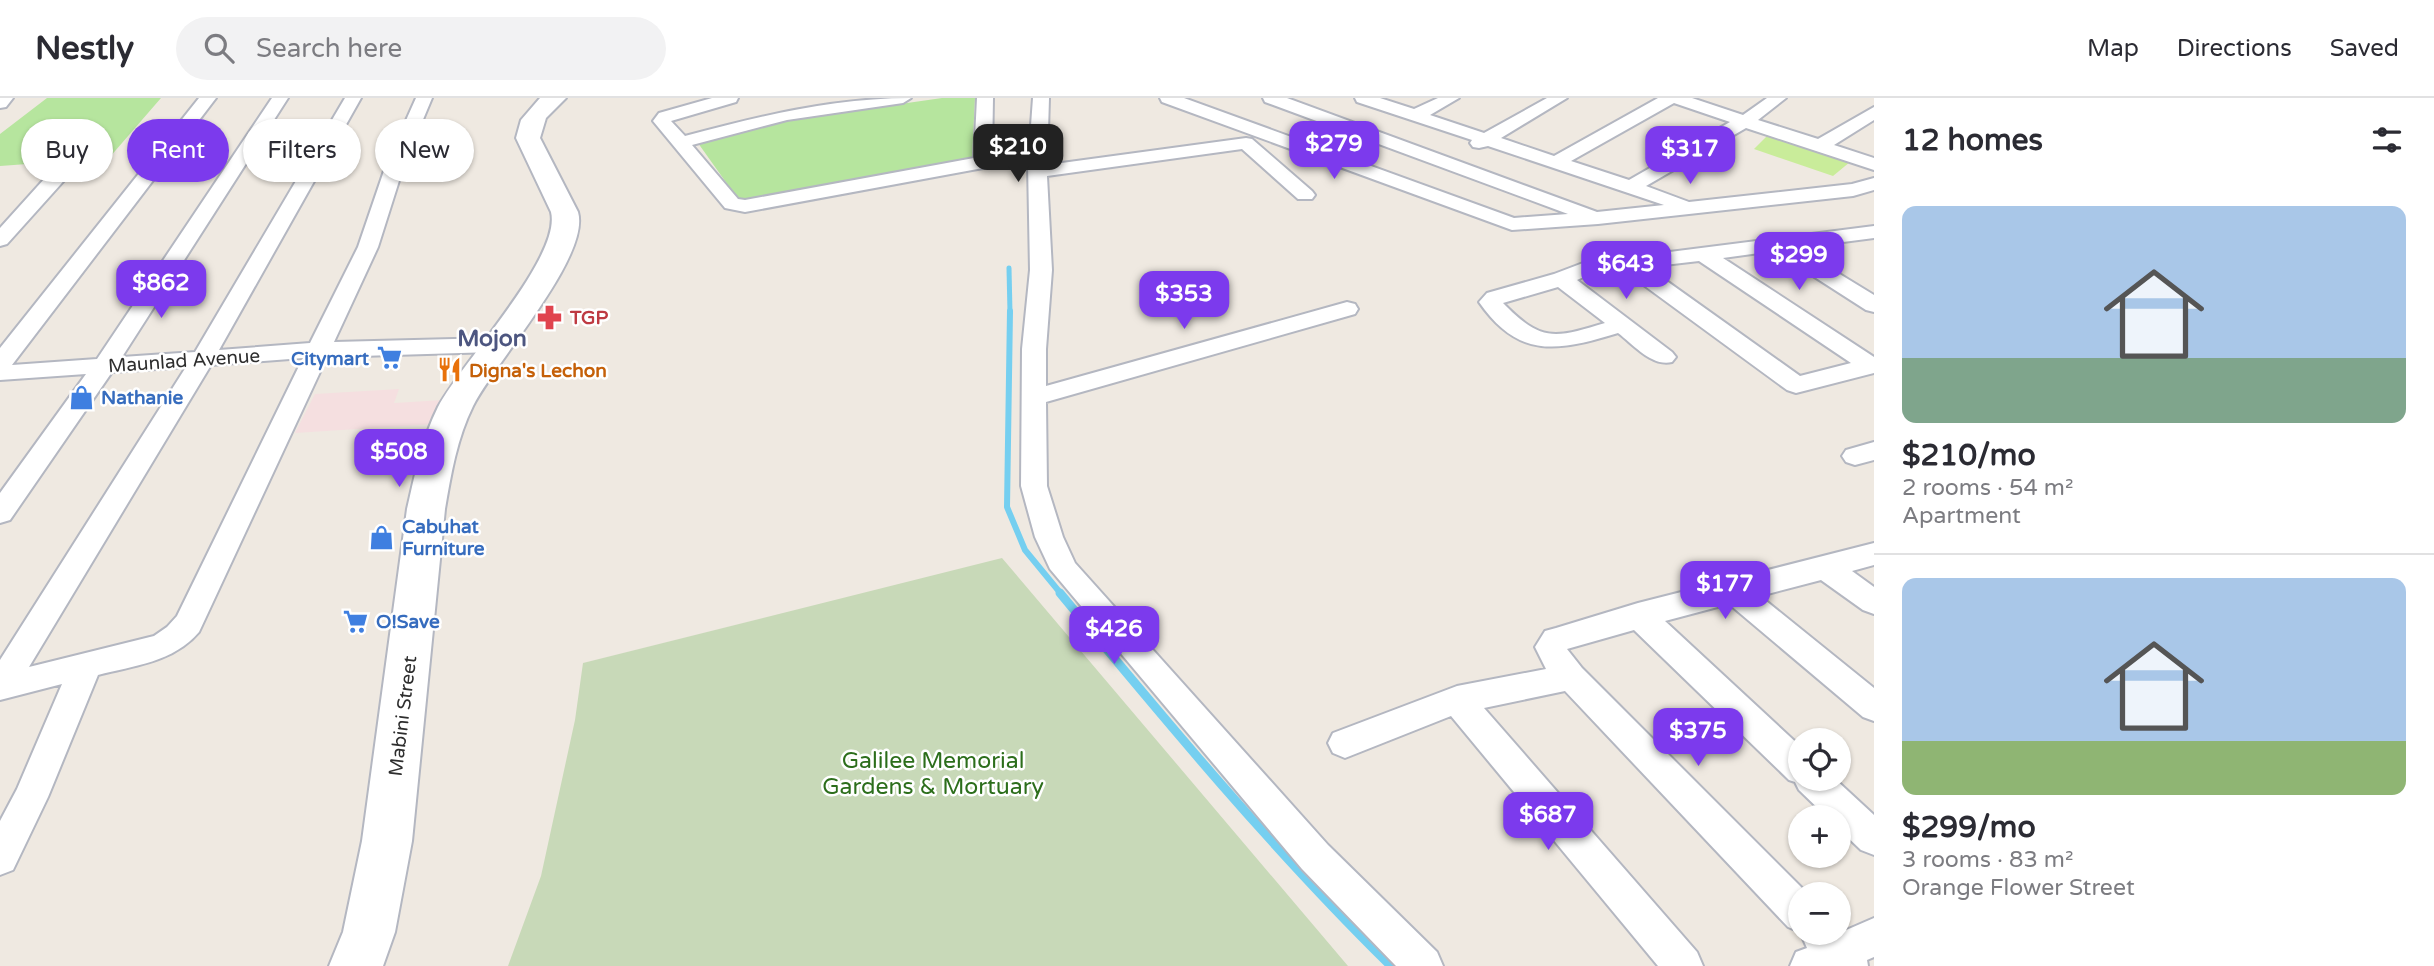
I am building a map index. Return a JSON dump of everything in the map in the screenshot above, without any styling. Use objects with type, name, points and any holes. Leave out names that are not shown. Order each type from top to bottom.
[{"type":"main road","name":"Mabini Street","points":[[356,966],[369,933],[387,841],[426,509],[435,461],[456,406],[494,345],[557,255],[565,236],[567,219],[528,138],[529,125],[535,114],[554,98]]},
{"type":"street","points":[[0,103],[5,98]]},
{"type":"street","points":[[0,364],[208,98]]},
{"type":"street","points":[[0,513],[105,365],[280,98]]},
{"type":"street","points":[[1,687],[203,358],[353,98]]},
{"type":"street","points":[[1,687],[162,646],[178,636],[188,624],[368,247],[395,164],[424,98]]},
{"type":"street","points":[[730,98],[663,118],[662,121],[732,204],[745,206],[983,162],[1038,165],[1246,143],[1305,195]]},
{"type":"street","points":[[680,143],[786,115],[903,98]]},
{"type":"street","points":[[983,162],[985,98]]},
{"type":"street","points":[[1041,98],[1038,165],[1041,270],[1034,349],[1034,486],[1049,537],[1064,569],[1315,857],[1423,966]]},
{"type":"street","points":[[1168,98],[1402,186],[1512,224],[1598,218],[1687,206],[1853,190],[1874,184]]},
{"type":"street","points":[[1271,98],[1598,218]]},
{"type":"street","points":[[1363,98],[1687,206]]},
{"type":"street","points":[[1416,115],[1451,98]]},
{"type":"street","points":[[1402,186],[1559,98]]},
{"type":"street","points":[[1556,162],[1673,98],[1874,164]]},
{"type":"street","points":[[1632,187],[1745,121],[1778,98]]},
{"type":"street","points":[[1265,134],[1332,103]]},
{"type":"street","points":[[1821,145],[1874,112]]},
{"type":"street","points":[[0,240],[52,182]]},
{"type":"street","points":[[1853,190],[1874,198]]},
{"type":"street","points":[[1622,325],[1558,341],[1541,341],[1530,336],[1490,302],[1495,298],[1562,279],[1583,269],[1874,232]]},
{"type":"street","points":[[1841,235],[1874,253]]},
{"type":"street","points":[[1780,246],[1874,305]]},
{"type":"street","points":[[1703,254],[1872,366]]},
{"type":"street","points":[[1627,263],[1797,385],[1872,366]]},
{"type":"street","points":[[1562,279],[1664,356]]},
{"type":"street","points":[[1034,397],[1347,309]]},
{"type":"street","name":"Maunlad Avenue","points":[[0,373],[319,350],[494,345]]},
{"type":"street","points":[[1788,901],[1571,677],[1550,647],[1556,640],[1638,615],[1735,593],[1874,554]]},
{"type":"street","points":[[1826,568],[1874,602]]},
{"type":"street","points":[[1735,593],[1874,707]]},
{"type":"street","points":[[1638,615],[1788,757]]},
{"type":"street","points":[[0,858],[15,801],[86,665]]},
{"type":"street","points":[[1345,743],[1457,701],[1571,677]]},
{"type":"street","points":[[1457,701],[1683,966]]},
{"type":"street","points":[[1824,791],[1874,838]]},
{"type":"street","points":[[1830,954],[1874,937]]},
{"type":"shaded area","points":[[399,389],[394,403],[444,400],[435,424],[295,433],[315,394]]},
{"type":"green space","points":[[47,98],[161,98],[143,119],[127,119],[127,137],[113,153],[113,119],[21,119],[21,164],[0,166],[0,134]]},
{"type":"green space","points":[[942,98],[975,98],[972,158],[740,202],[698,143],[796,119]]},
{"type":"green space","points":[[1768,135],[1850,162],[1833,176],[1754,149]]},
{"type":"green space","name":"Galilee Memorial Gardens & Mortuary","points":[[1002,558],[1348,966],[508,966],[541,876],[575,720],[583,663]]},
{"type":"waterway","points":[[1009,268],[1010,312]]},
{"type":"waterway","points":[[1010,312],[1007,507],[1025,550],[1062,595]]},
{"type":"waterway","points":[[1060,593],[1262,831],[1391,966]]},
{"type":"place","name":"TGP","points":[[550,317]]},
{"type":"place","name":"Citymart","points":[[389,358]]},
{"type":"place","name":"Digna's Lechon","points":[[449,370]]},
{"type":"place","name":"Nathanie","points":[[81,397]]},
{"type":"place","name":"Cabuhat Furniture","points":[[382,537]]},
{"type":"place","name":"O!Save","points":[[356,621]]},
{"type":"district","name":"Mojon","points":[[492,338]]}]
